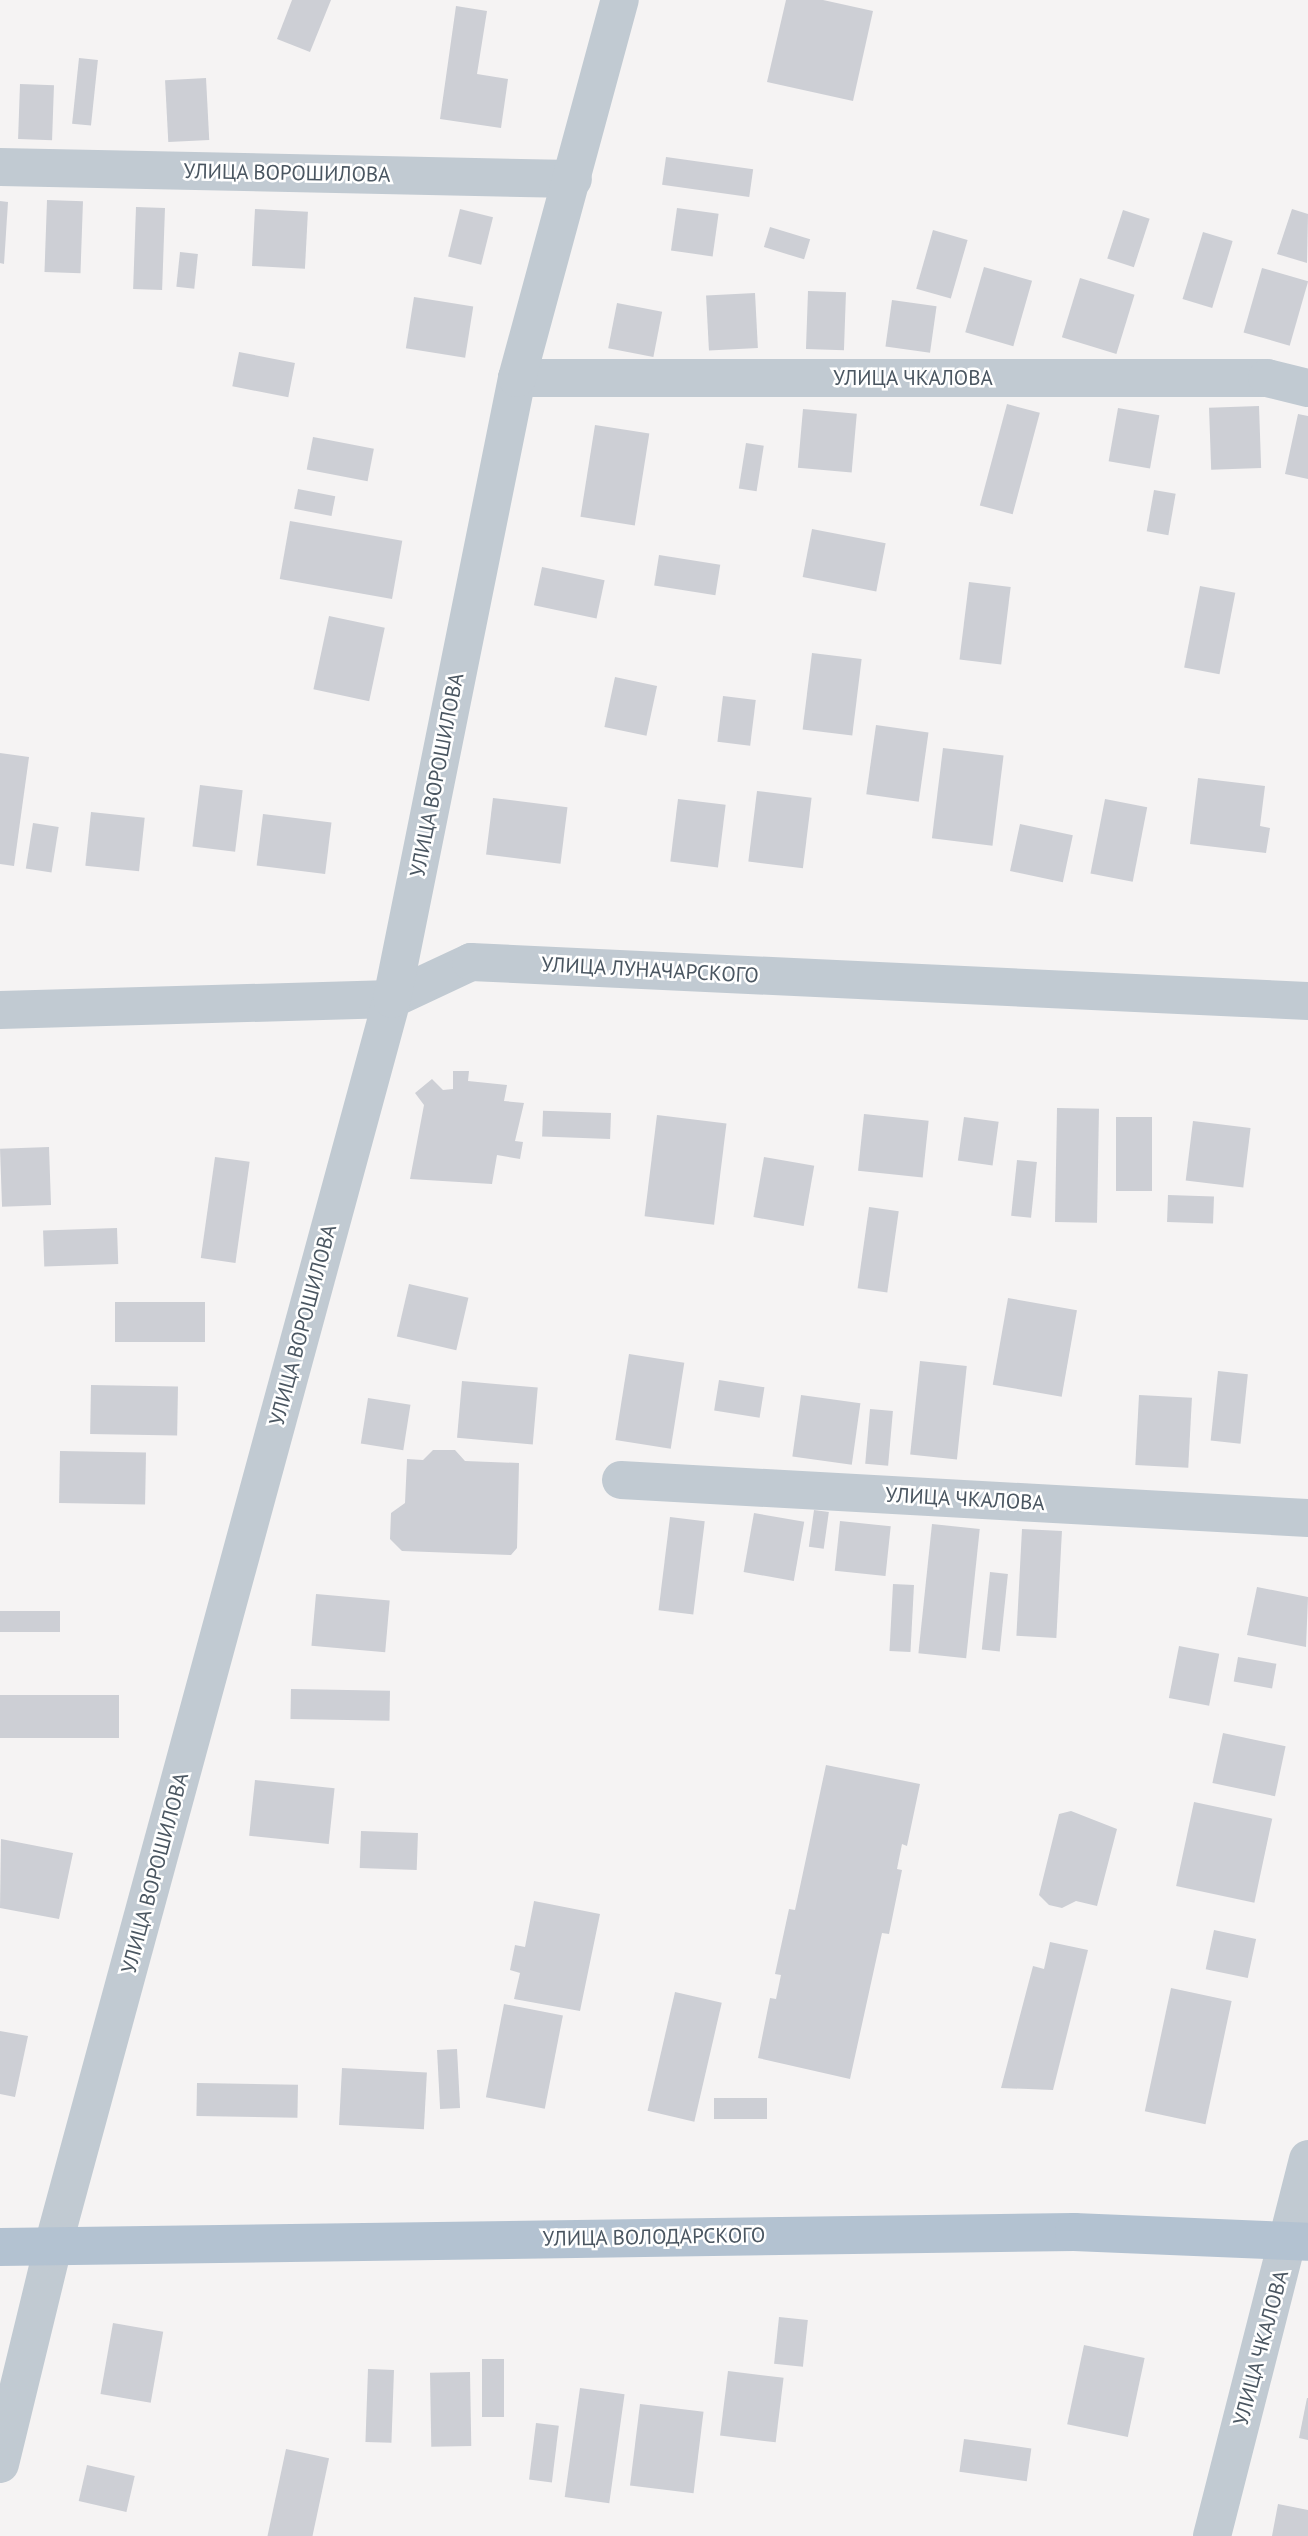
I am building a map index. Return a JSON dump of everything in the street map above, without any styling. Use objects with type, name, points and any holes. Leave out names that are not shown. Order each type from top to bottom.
[{"type":"main road","name":"УЛИЦА ВОЛОДАРСКОГО","points":[[0,2247],[1060,2232],[1299,2241]]},
{"type":"street","name":"УЛИЦА ВОРОШИЛОВА","points":[[0,2464],[53,2246],[392,999],[517,378],[620,0]]},
{"type":"street","name":"УЛИЦА ВОРОШИЛОВА","points":[[0,167],[573,179]]},
{"type":"street","name":"УЛИЦА ЧКАЛОВА","points":[[517,378],[1266,378],[1308,388]]},
{"type":"street","name":"УЛИЦА ЛУНАЧАРСКОГО","points":[[0,1010],[392,999],[471,962],[1308,1001]]},
{"type":"street","name":"УЛИЦА ЧКАЛОВА","points":[[621,1480],[1308,1518]]},
{"type":"street","name":"УЛИЦА ЧКАЛОВА","points":[[1212,2536],[1299,2241],[1308,2159]]},
{"type":"building","points":[[292,0],[331,0],[310,52],[277,39]]},
{"type":"building","points":[[786,0],[823,0],[873,11],[853,101],[767,82]]},
{"type":"building","points":[[456,6],[487,11],[477,74],[508,79],[501,128],[440,119]]},
{"type":"building","points":[[79,58],[98,60],[91,126],[72,124]]},
{"type":"building","points":[[206,78],[209,140],[168,142],[165,80]]},
{"type":"building","points":[[20,84],[54,85],[52,140],[18,139]]},
{"type":"building","points":[[666,157],[753,169],[749,197],[662,185]]},
{"type":"building","points":[[47,200],[83,201],[80,273],[44,272]]},
{"type":"building","points":[[0,201],[8,202],[4,264],[0,263]]},
{"type":"building","points":[[136,207],[165,208],[162,290],[133,289]]},
{"type":"building","points":[[677,208],[719,214],[713,256],[671,251]]},
{"type":"building","points":[[255,209],[308,212],[305,269],[252,266]]},
{"type":"building","points":[[460,209],[493,217],[481,265],[448,257]]},
{"type":"building","points":[[1292,209],[1308,214],[1307,263],[1277,254]]},
{"type":"building","points":[[1123,210],[1150,219],[1134,267],[1107,259]]},
{"type":"building","points":[[770,227],[810,239],[804,259],[764,247]]},
{"type":"building","points":[[933,230],[968,240],[951,299],[916,289]]},
{"type":"building","points":[[1203,232],[1233,241],[1212,308],[1183,299]]},
{"type":"building","points":[[180,252],[198,254],[194,289],[176,287]]},
{"type":"building","points":[[984,267],[1032,281],[1013,346],[965,332]]},
{"type":"building","points":[[1262,268],[1308,281],[1290,346],[1244,332]]},
{"type":"building","points":[[1080,278],[1135,295],[1116,354],[1062,337]]},
{"type":"building","points":[[808,291],[846,292],[844,350],[806,349]]},
{"type":"building","points":[[755,293],[758,348],[709,350],[706,296]]},
{"type":"building","points":[[414,297],[473,306],[465,358],[406,348]]},
{"type":"building","points":[[892,300],[937,306],[930,353],[885,347]]},
{"type":"building","points":[[617,303],[662,312],[653,357],[608,348]]},
{"type":"building","points":[[239,352],[295,363],[288,397],[232,386]]},
{"type":"building","points":[[1007,404],[1040,413],[1013,514],[980,505]]},
{"type":"building","points":[[1259,406],[1261,468],[1211,470],[1209,408]]},
{"type":"building","points":[[1118,408],[1159,415],[1150,468],[1109,461]]},
{"type":"building","points":[[803,409],[857,414],[852,472],[798,468]]},
{"type":"building","points":[[1298,414],[1308,416],[1308,479],[1285,474]]},
{"type":"building","points":[[595,425],[649,434],[635,525],[580,517]]},
{"type":"building","points":[[313,437],[374,449],[368,481],[307,469]]},
{"type":"building","points":[[746,443],[764,446],[757,491],[739,488]]},
{"type":"building","points":[[298,489],[335,496],[331,516],[294,509]]},
{"type":"building","points":[[1154,490],[1176,494],[1168,535],[1147,531]]},
{"type":"building","points":[[290,521],[402,541],[392,599],[280,579]]},
{"type":"building","points":[[812,529],[886,543],[876,591],[803,577]]},
{"type":"building","points":[[659,555],[720,565],[715,595],[654,586]]},
{"type":"building","points":[[542,567],[605,580],[596,618],[534,605]]},
{"type":"building","points":[[969,582],[1011,587],[1001,665],[959,659]]},
{"type":"building","points":[[1200,586],[1235,593],[1220,674],[1184,667]]},
{"type":"building","points":[[329,616],[385,628],[369,701],[313,689]]},
{"type":"building","points":[[812,653],[862,659],[852,736],[803,729]]},
{"type":"building","points":[[615,677],[657,686],[646,736],[604,727]]},
{"type":"building","points":[[723,696],[756,700],[750,746],[717,742]]},
{"type":"building","points":[[876,725],[928,732],[919,802],[866,794]]},
{"type":"building","points":[[943,748],[1004,755],[992,846],[932,838]]},
{"type":"building","points":[[0,753],[29,757],[14,866],[0,864]]},
{"type":"building","points":[[1198,778],[1265,786],[1260,826],[1270,828],[1266,853],[1190,844]]},
{"type":"building","points":[[200,785],[243,790],[235,852],[192,847]]},
{"type":"building","points":[[757,791],[812,798],[803,868],[748,861]]},
{"type":"building","points":[[493,798],[567,807],[560,864],[486,855]]},
{"type":"building","points":[[678,799],[726,805],[718,867],[670,862]]},
{"type":"building","points":[[1105,799],[1147,807],[1133,882],[1090,874]]},
{"type":"building","points":[[91,812],[145,818],[139,871],[85,866]]},
{"type":"building","points":[[263,814],[331,822],[325,874],[257,866]]},
{"type":"building","points":[[33,823],[59,827],[51,873],[26,868]]},
{"type":"building","points":[[1020,824],[1073,835],[1063,882],[1010,871]]},
{"type":"building","points":[[453,1071],[469,1071],[468,1081],[507,1085],[504,1101],[524,1103],[515,1141],[523,1142],[520,1159],[497,1155],[492,1184],[410,1179],[424,1105],[415,1093],[432,1079],[443,1090],[453,1089]]},
{"type":"building","points":[[1057,1108],[1099,1109],[1097,1223],[1055,1222]]},
{"type":"building","points":[[543,1111],[611,1113],[610,1139],[542,1137]]},
{"type":"building","points":[[864,1114],[929,1121],[923,1177],[858,1171]]},
{"type":"building","points":[[657,1115],[726,1124],[714,1225],[645,1216]]},
{"type":"building","points":[[964,1117],[999,1122],[993,1165],[958,1161]]},
{"type":"building","points":[[1116,1117],[1152,1117],[1152,1191],[1116,1191]]},
{"type":"building","points":[[1193,1121],[1251,1128],[1243,1188],[1186,1181]]},
{"type":"building","points":[[49,1147],[51,1205],[2,1207],[0,1149]]},
{"type":"building","points":[[215,1157],[250,1162],[235,1263],[201,1258]]},
{"type":"building","points":[[764,1157],[814,1166],[804,1226],[753,1217]]},
{"type":"building","points":[[1017,1160],[1037,1162],[1031,1218],[1011,1216]]},
{"type":"building","points":[[1168,1195],[1214,1197],[1213,1224],[1167,1222]]},
{"type":"building","points":[[869,1207],[899,1211],[887,1292],[858,1288]]},
{"type":"building","points":[[117,1228],[118,1264],[44,1267],[43,1231]]},
{"type":"building","points":[[409,1284],[468,1298],[456,1350],[397,1337]]},
{"type":"building","points":[[1008,1298],[1077,1310],[1062,1397],[993,1385]]},
{"type":"building","points":[[115,1302],[205,1302],[205,1342],[115,1342]]},
{"type":"building","points":[[629,1354],[684,1363],[671,1449],[615,1440]]},
{"type":"building","points":[[920,1361],[967,1366],[957,1459],[910,1454]]},
{"type":"building","points":[[1218,1371],[1248,1374],[1241,1444],[1211,1441]]},
{"type":"building","points":[[719,1380],[764,1387],[760,1418],[714,1411]]},
{"type":"building","points":[[462,1381],[538,1388],[533,1444],[457,1438]]},
{"type":"building","points":[[91,1385],[178,1387],[177,1436],[90,1434]]},
{"type":"building","points":[[801,1395],[860,1403],[852,1465],[792,1456]]},
{"type":"building","points":[[1139,1395],[1192,1398],[1188,1468],[1135,1465]]},
{"type":"building","points":[[368,1398],[410,1405],[403,1450],[361,1443]]},
{"type":"building","points":[[870,1409],[893,1411],[888,1466],[865,1464]]},
{"type":"building","points":[[433,1450],[455,1450],[465,1461],[519,1463],[517,1548],[511,1555],[402,1551],[390,1539],[391,1513],[405,1503],[407,1459],[423,1460]]},
{"type":"building","points":[[60,1451],[146,1453],[145,1504],[59,1503]]},
{"type":"building","points":[[814,1510],[829,1512],[824,1549],[809,1547]]},
{"type":"building","points":[[754,1513],[804,1522],[794,1581],[744,1572]]},
{"type":"building","points":[[670,1517],[705,1521],[693,1615],[659,1610]]},
{"type":"building","points":[[840,1521],[891,1526],[885,1576],[835,1571]]},
{"type":"building","points":[[932,1524],[980,1529],[966,1658],[918,1653]]},
{"type":"building","points":[[1022,1529],[1062,1531],[1056,1638],[1016,1636]]},
{"type":"building","points":[[990,1572],[1008,1574],[1000,1651],[982,1650]]},
{"type":"building","points":[[893,1584],[914,1585],[910,1652],[889,1651]]},
{"type":"building","points":[[1257,1587],[1308,1597],[1306,1647],[1247,1635]]},
{"type":"building","points":[[316,1594],[390,1600],[385,1652],[311,1646]]},
{"type":"building","points":[[0,1611],[60,1611],[60,1632],[0,1632]]},
{"type":"building","points":[[1179,1646],[1219,1654],[1209,1706],[1169,1698]]},
{"type":"building","points":[[1238,1657],[1276,1664],[1272,1688],[1234,1682]]},
{"type":"building","points":[[291,1689],[390,1691],[389,1721],[290,1719]]},
{"type":"building","points":[[0,1695],[119,1695],[119,1738],[0,1738]]},
{"type":"building","points":[[1223,1733],[1286,1746],[1275,1796],[1212,1783]]},
{"type":"building","points":[[826,1765],[920,1784],[907,1846],[902,1844],[897,1869],[902,1870],[889,1934],[882,1933],[850,2079],[758,2058],[770,1998],[776,1999],[781,1975],[775,1974],[789,1909],[795,1910]]},
{"type":"building","points":[[255,1780],[335,1788],[329,1844],[249,1836]]},
{"type":"building","points":[[1194,1802],[1272,1819],[1254,1903],[1176,1886]]},
{"type":"building","points":[[1071,1811],[1117,1829],[1097,1906],[1076,1901],[1062,1908],[1049,1905],[1039,1895],[1059,1814]]},
{"type":"building","points":[[361,1831],[418,1833],[417,1870],[360,1868]]},
{"type":"building","points":[[1,1839],[73,1853],[59,1919],[0,1908]]},
{"type":"building","points":[[534,1901],[600,1914],[580,2011],[514,1999],[520,1973],[510,1970],[515,1945],[525,1947]]},
{"type":"building","points":[[1214,1930],[1256,1939],[1248,1978],[1206,1969]]},
{"type":"building","points":[[1050,1942],[1088,1950],[1053,2090],[1001,2088],[1033,1966],[1044,1969]]},
{"type":"building","points":[[1171,1988],[1232,2001],[1205,2124],[1145,2111]]},
{"type":"building","points":[[675,1992],[722,2003],[694,2122],[648,2111]]},
{"type":"building","points":[[504,2004],[563,2015],[545,2109],[486,2097]]},
{"type":"building","points":[[0,2031],[28,2036],[15,2097],[0,2094]]},
{"type":"building","points":[[457,2049],[460,2108],[440,2109],[437,2050]]},
{"type":"building","points":[[342,2068],[427,2072],[424,2129],[339,2125]]},
{"type":"building","points":[[197,2083],[298,2085],[297,2118],[196,2116]]},
{"type":"building","points":[[714,2098],[767,2098],[767,2119],[714,2119]]},
{"type":"building","points":[[779,2317],[808,2320],[803,2367],[774,2364]]},
{"type":"building","points":[[113,2323],[163,2332],[151,2403],[100,2394]]},
{"type":"building","points":[[1084,2345],[1145,2358],[1128,2437],[1067,2424]]},
{"type":"building","points":[[482,2359],[504,2359],[504,2417],[482,2417]]},
{"type":"building","points":[[368,2369],[394,2370],[391,2443],[365,2442]]},
{"type":"building","points":[[728,2371],[784,2378],[776,2442],[720,2436]]},
{"type":"building","points":[[470,2372],[471,2446],[431,2447],[430,2373]]},
{"type":"building","points":[[580,2388],[625,2394],[609,2503],[565,2497]]},
{"type":"building","points":[[1308,2398],[1308,2440],[1299,2438]]},
{"type":"building","points":[[640,2404],[704,2412],[694,2493],[630,2485]]},
{"type":"building","points":[[536,2423],[559,2426],[552,2482],[529,2480]]},
{"type":"building","points":[[964,2439],[1031,2448],[1027,2481],[959,2472]]},
{"type":"building","points":[[286,2449],[329,2458],[312,2536],[268,2536]]},
{"type":"building","points":[[87,2465],[135,2476],[126,2512],[79,2501]]},
{"type":"building","points":[[1278,2504],[1308,2510],[1308,2536],[1272,2536]]}]
